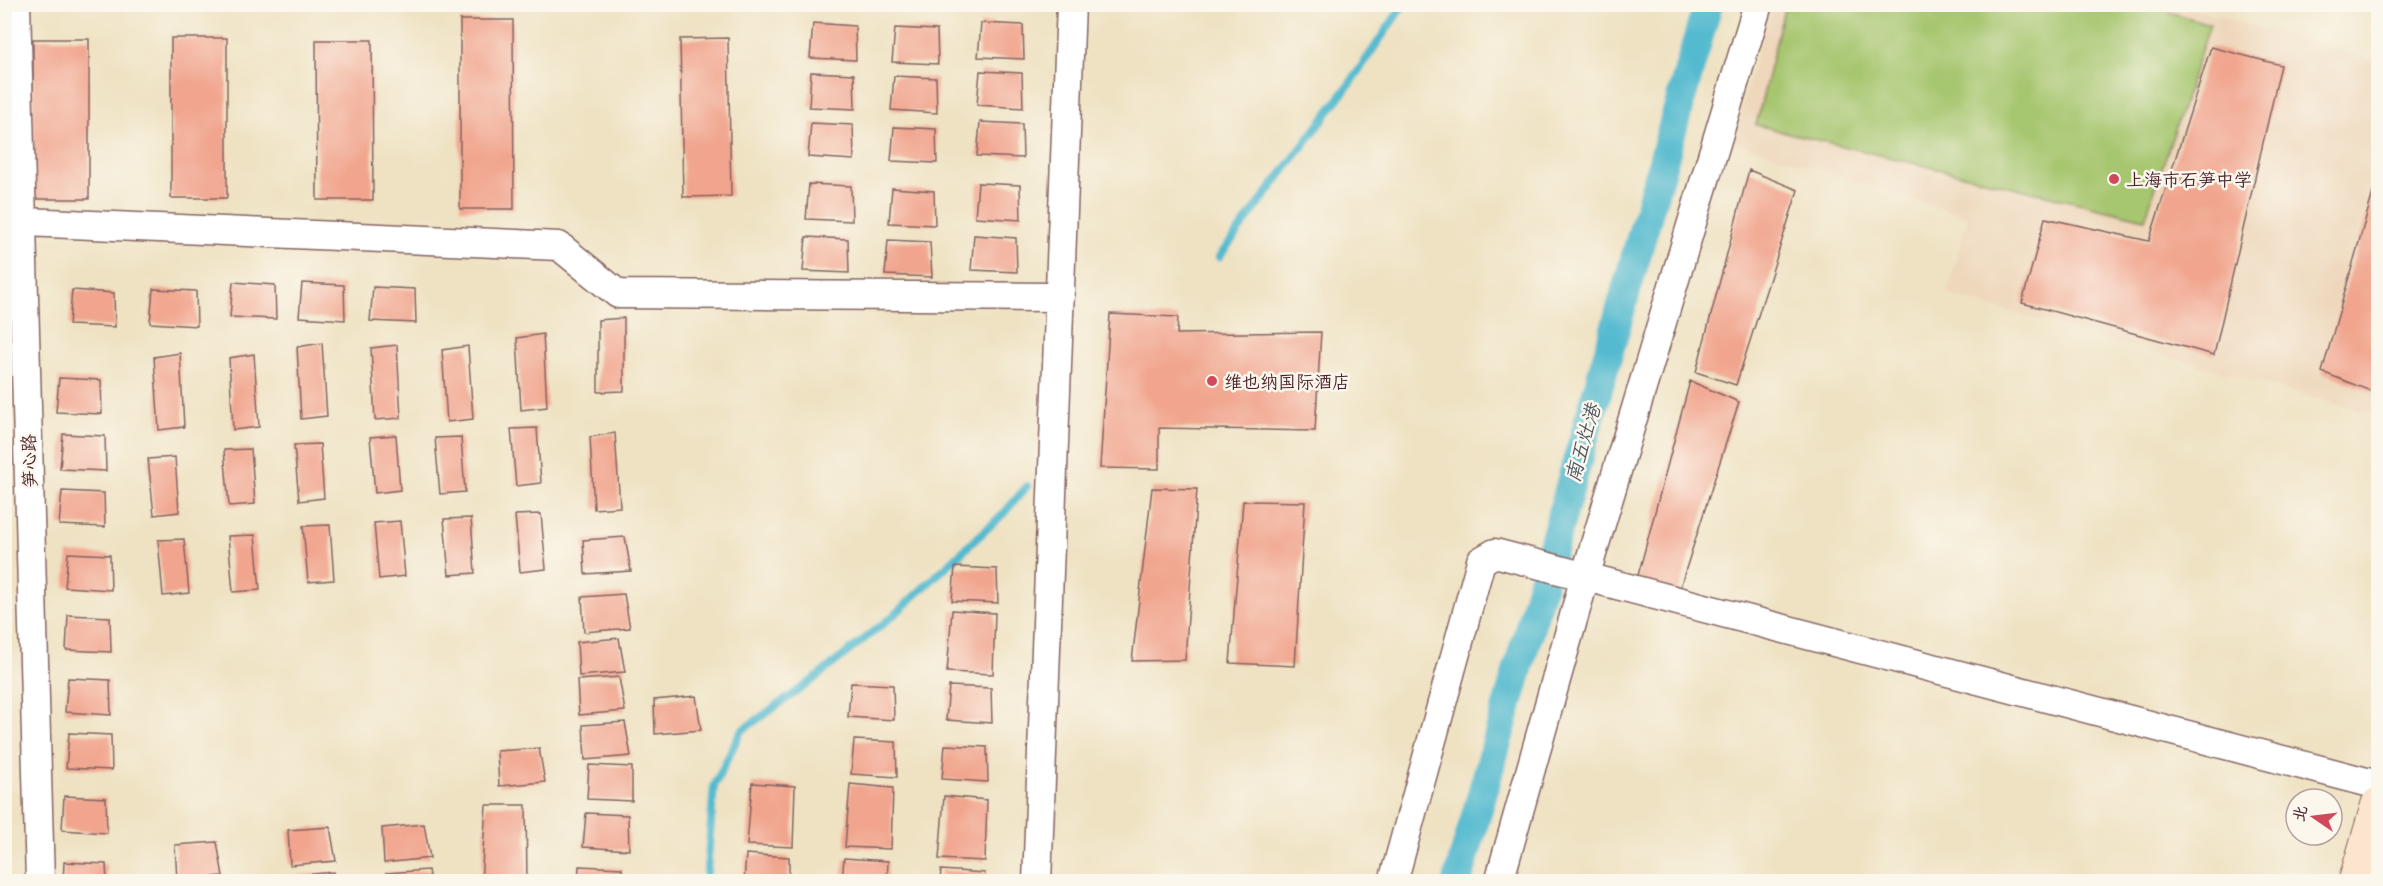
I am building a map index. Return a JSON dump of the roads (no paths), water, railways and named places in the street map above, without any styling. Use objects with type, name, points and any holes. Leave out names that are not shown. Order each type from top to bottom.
[{"type":"street","name":"笋心路","points":[[16,4],[14,221],[40,882]]},
{"type":"street","points":[[1037,882],[1071,4]]},
{"type":"street","points":[[1498,882],[1585,577],[1758,4]]},
{"type":"street","points":[[14,221],[559,246],[618,294],[1060,297]]},
{"type":"street","points":[[1393,882],[1481,561],[1495,553],[2379,785]]},
{"type":"street","points":[[2355,882],[2379,804]]},
{"type":"waterway","points":[[1219,257],[1348,86],[1404,4]]},
{"type":"waterway","name":"南五灶港","points":[[1457,882],[1708,4]]},
{"type":"waterway","points":[[706,882],[714,786],[741,731],[813,680],[893,616],[1004,513],[1027,486]]},
{"type":"place","name":"上海市石笋中学","points":[[2114,179]]},
{"type":"place","name":"维也纳国际酒店","points":[[1212,381]]}]
